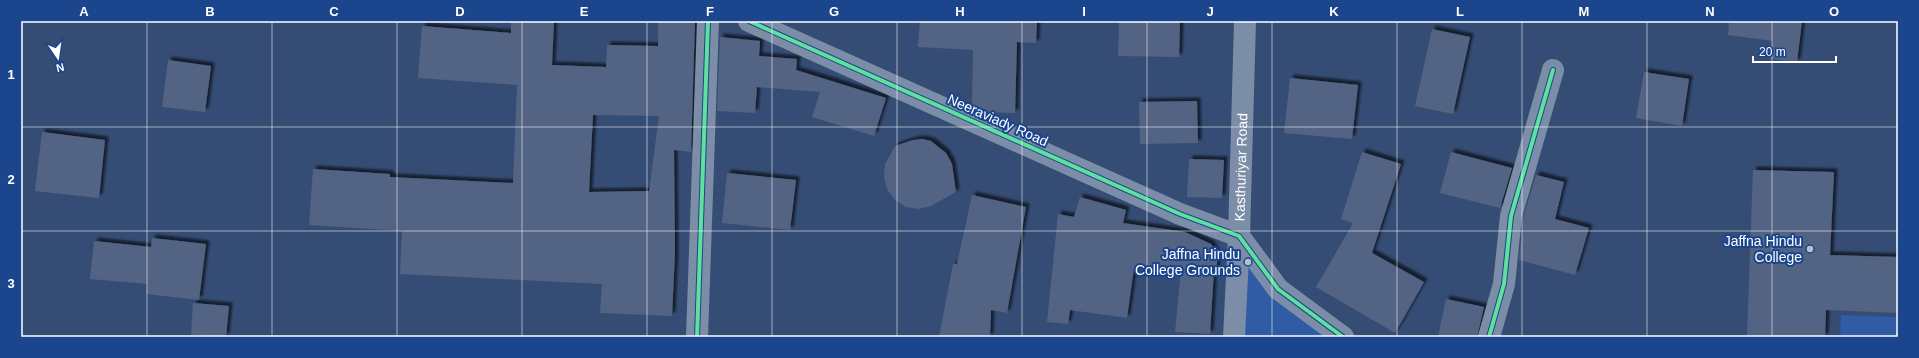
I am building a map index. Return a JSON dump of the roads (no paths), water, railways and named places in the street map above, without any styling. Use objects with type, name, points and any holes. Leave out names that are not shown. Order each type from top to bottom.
[{"type":"street","points":[[697,337],[708,21]]},
{"type":"street","name":"Neeraviady Road","points":[[749,21],[1180,214],[1239,236]]},
{"type":"street","name":"Kasthuriyar Road","points":[[1234,337],[1239,236],[1245,21]]},
{"type":"street","points":[[1489,337],[1504,284],[1511,216],[1553,70]]},
{"type":"street","points":[[1239,236],[1278,288],[1343,337]]},
{"type":"place","name":"Jaffna Hindu College","points":[[1810,249]]},
{"type":"place","name":"Jaffna Hindu College Grounds","points":[[1248,262]]}]
